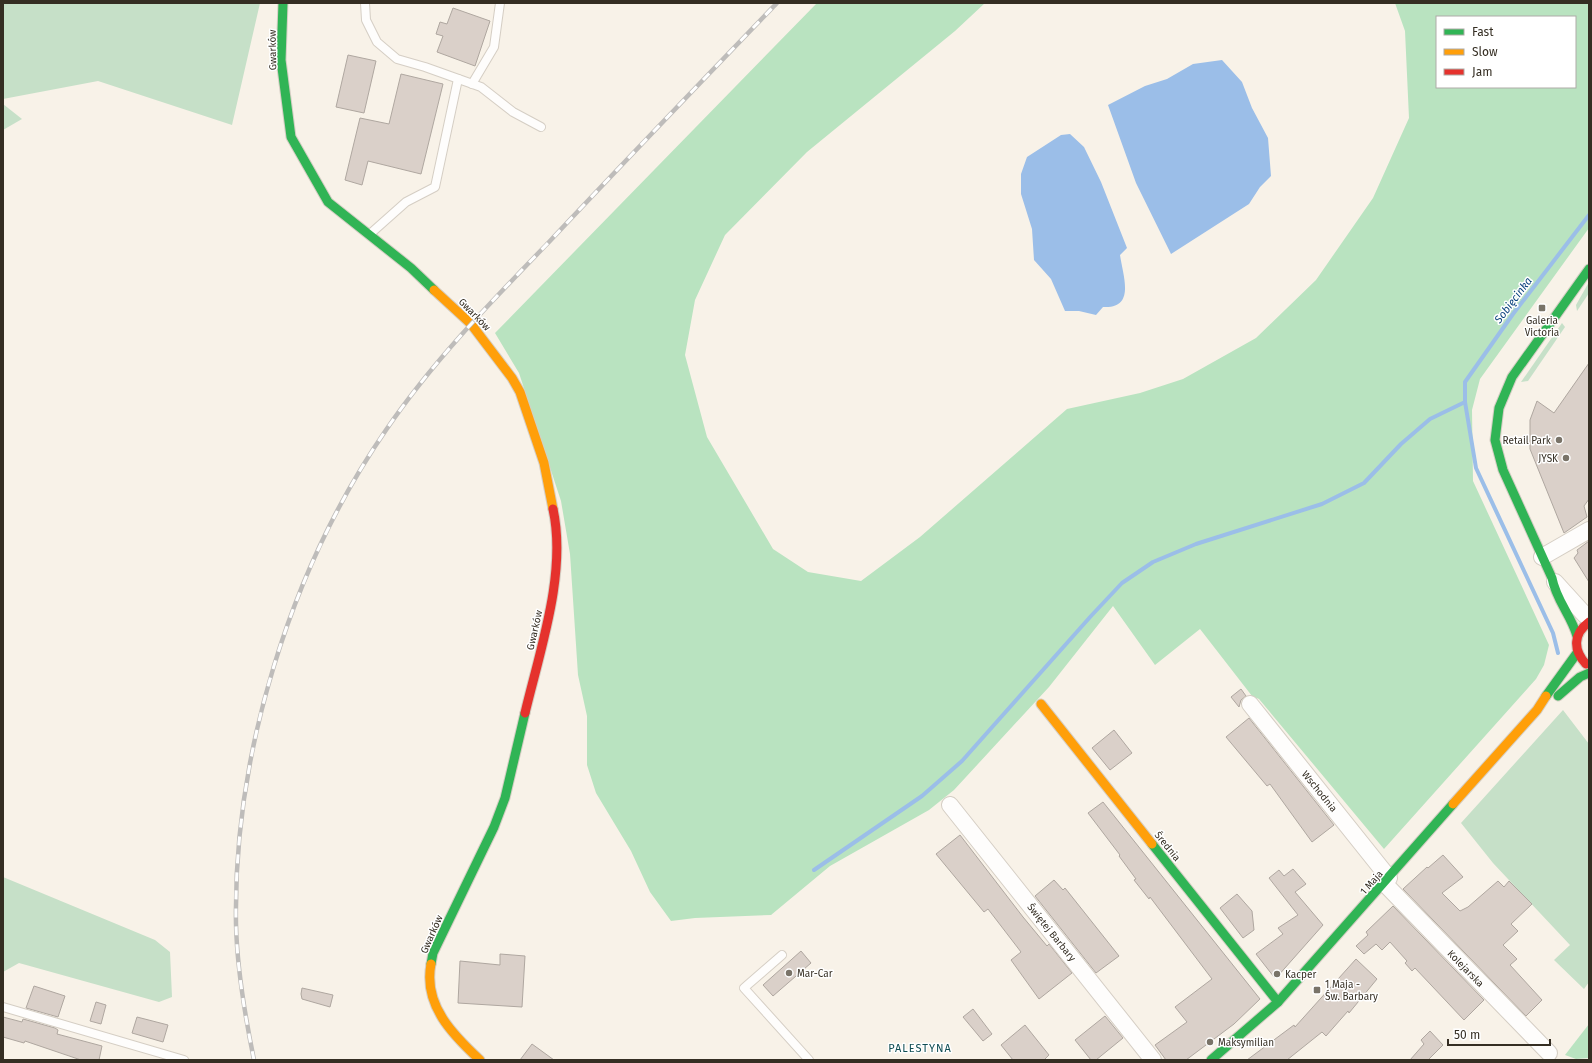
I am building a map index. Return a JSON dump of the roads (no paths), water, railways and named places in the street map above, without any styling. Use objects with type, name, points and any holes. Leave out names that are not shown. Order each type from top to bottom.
[{"type":"street","name":"Gwarków","points":[[283,3],[281,60],[291,137],[328,202],[411,268],[477,330],[512,378],[529,415],[544,463],[555,516],[557,562],[553,593],[505,798],[494,827],[433,953],[429,968],[430,992],[439,1013],[458,1038],[480,1060]]},
{"type":"street","points":[[1577,636],[1575,627],[1568,613],[1557,597],[1552,578],[1503,470],[1496,440],[1500,408],[1512,377],[1589,269]]},
{"type":"street","points":[[1542,557],[1589,530]]},
{"type":"street","points":[[1552,578],[1585,615],[1589,616]]},
{"type":"street","points":[[1589,622],[1583,626],[1575,643],[1577,653],[1589,666]]},
{"type":"street","name":"1 Maja","points":[[1211,1060],[1278,1002],[1537,710],[1548,692],[1563,674],[1577,653]]},
{"type":"street","name":"1 Maja","points":[[1537,710],[1558,696],[1580,677],[1589,673]]},
{"type":"street","name":"Średnia","points":[[1041,704],[1278,1002]]},
{"type":"street","name":"Wschodnia","points":[[1250,704],[1386,881]]},
{"type":"street","name":"Świętej Barbary","points":[[950,805],[1153,1060]]},
{"type":"street","name":"Kolejarska","points":[[1386,881],[1549,1053]]},
{"type":"lane","points":[[365,3],[366,20],[377,42],[397,59],[481,87],[513,112],[541,127]]},
{"type":"lane","points":[[472,84],[494,47],[500,3]]},
{"type":"lane","points":[[370,235],[406,202],[434,187],[458,79]]},
{"type":"lane","points":[[782,955],[744,988],[809,1060]]},
{"type":"lane","points":[[3,1007],[184,1060]]},
{"type":"water","points":[[1222,60],[1242,82],[1252,108],[1268,138],[1271,176],[1260,187],[1249,204],[1171,254],[1136,183],[1108,105],[1145,86],[1167,79],[1193,64]]},
{"type":"water","points":[[1070,134],[1084,147],[1101,182],[1127,248],[1120,255],[1125,281],[1124,297],[1120,303],[1113,306],[1103,307],[1096,315],[1079,311],[1065,311],[1051,279],[1034,260],[1032,229],[1021,194],[1021,174],[1027,157],[1061,135]]},
{"type":"waterway","name":"Sobięcinka","points":[[1558,653],[1553,633],[1476,468],[1465,402],[1465,382],[1513,314],[1589,215]]},
{"type":"waterway","points":[[814,870],[922,796],[962,761],[1122,583],[1153,562],[1196,544],[1322,504],[1364,483],[1401,444],[1430,419],[1465,402]]},
{"type":"railway","points":[[254,1060],[242,992],[236,924],[238,860],[245,795],[257,731],[274,666],[296,603],[322,542],[352,484],[386,430],[443,356],[506,287],[777,3]]},
{"type":"place","name":"Galeria Victoria","points":[[1542,308]]},
{"type":"place","name":"Retail Park","points":[[1559,440]]},
{"type":"place","name":"JYSK","points":[[1566,458]]},
{"type":"place","name":"Mar-Car","points":[[789,973]]},
{"type":"place","name":"Kacper","points":[[1277,974]]},
{"type":"place","name":"1 Maja - Św. Barbary","points":[[1317,990]]},
{"type":"place","name":"Maksymilian","points":[[1210,1042]]},
{"type":"district","name":"PALESTYNA","points":[[920,1048]]}]
